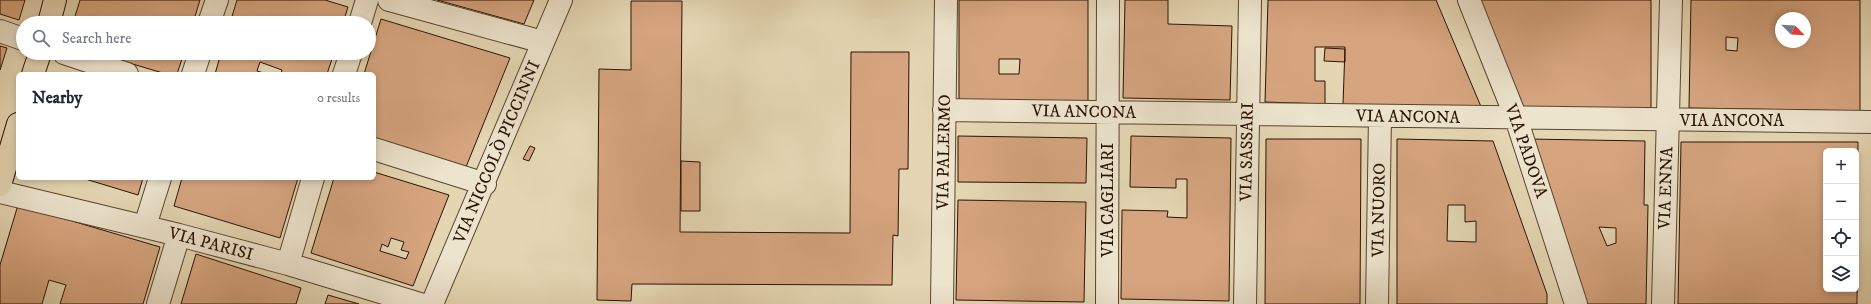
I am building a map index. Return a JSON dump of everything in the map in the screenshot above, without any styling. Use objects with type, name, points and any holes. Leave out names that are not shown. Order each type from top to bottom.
[{"type":"main road","points":[[51,16],[56,0]]},
{"type":"main road","points":[[34,72],[38,60]]},
{"type":"main road","points":[[0,185],[16,131]]},
{"type":"street","points":[[211,16],[217,0]]},
{"type":"street","points":[[362,16],[367,0]]},
{"type":"street","points":[[389,0],[543,42]]},
{"type":"street","name":"VIA NICCOLÒ PICCINNI","points":[[432,304],[485,184],[561,0]]},
{"type":"street","name":"VIA PALERMO","points":[[942,304],[946,0]]},
{"type":"street","name":"VIA CAGLIARI","points":[[1107,304],[1108,0]]},
{"type":"street","name":"VIA SASSARI","points":[[1245,304],[1250,0]]},
{"type":"street","name":"VIA PADOVA","points":[[1469,0],[1516,118],[1576,304]]},
{"type":"street","name":"VIA ENNA","points":[[1663,304],[1671,0]]},
{"type":"street","points":[[0,30],[16,36]]},
{"type":"street","points":[[85,60],[121,72]]},
{"type":"street","points":[[194,72],[198,60]]},
{"type":"street","points":[[345,72],[349,60]]},
{"type":"street","name":"VIA ANCONA","points":[[944,110],[1871,122]]},
{"type":"street","name":"VIA NUORO","points":[[1377,304],[1380,116]]},
{"type":"street","points":[[376,150],[485,184]]},
{"type":"street","points":[[145,226],[159,180]]},
{"type":"street","points":[[288,264],[312,180]]},
{"type":"street","name":"VIA PARISI","points":[[0,192],[145,226],[288,264],[420,304]]},
{"type":"street","points":[[158,304],[179,235]]},
{"type":"building","points":[[0,0],[25,0],[20,16],[16,16],[16,19],[0,14]]},
{"type":"building","points":[[80,0],[200,0],[195,16],[75,16]]},
{"type":"building","points":[[237,0],[325,0],[348,7],[345,16],[232,16]]},
{"type":"building","points":[[437,0],[534,0],[524,24]]},
{"type":"building","points":[[959,0],[1088,0],[1088,101],[959,101]],"holes":[[[999,59],[1020,59],[1019,74],[999,74]]]},
{"type":"building","points":[[1125,0],[1168,0],[1168,24],[1232,26],[1230,100],[1123,98]]},
{"type":"building","points":[[1268,0],[1436,0],[1482,109],[1343,105],[1345,47],[1315,47],[1315,81],[1325,81],[1325,104],[1265,102]]},
{"type":"building","points":[[1476,0],[1651,0],[1651,108],[1516,107]]},
{"type":"building","points":[[1691,0],[1860,0],[1860,111],[1689,108]],"holes":[[[1726,37],[1738,38],[1737,51],[1726,50]]]},
{"type":"building","points":[[631,1],[682,1],[680,232],[850,233],[851,52],[909,52],[908,169],[899,169],[898,236],[893,235],[892,285],[632,284],[631,301],[597,300],[599,69],[631,70]]},
{"type":"building","points":[[381,19],[510,58],[466,167],[376,139],[376,72],[365,72],[368,60],[376,60],[376,35]]},
{"type":"building","points":[[0,46],[7,48],[0,70]]},
{"type":"building","points":[[1325,48],[1345,49],[1345,62],[1324,61]]},
{"type":"building","points":[[119,60],[182,60],[178,72],[159,72]]},
{"type":"building","points":[[219,60],[332,60],[328,72],[282,72],[282,70],[260,62],[257,71],[260,72],[216,72]]},
{"type":"building","points":[[958,136],[1087,138],[1086,183],[958,182]]},
{"type":"building","points":[[1131,136],[1231,138],[1229,301],[1121,299],[1122,210],[1168,211],[1167,217],[1187,218],[1187,179],[1176,179],[1176,188],[1130,187]]},
{"type":"building","points":[[1266,139],[1361,139],[1360,304],[1265,304]]},
{"type":"building","points":[[1397,139],[1493,141],[1547,294],[1547,304],[1397,304]],"holes":[[[1448,205],[1465,205],[1465,222],[1476,221],[1476,242],[1447,241]]]},
{"type":"building","points":[[1529,139],[1645,141],[1644,205],[1648,205],[1646,304],[1584,304]],"holes":[[[1599,227],[1616,228],[1616,243],[1607,246]]]},
{"type":"building","points":[[1681,142],[1858,142],[1858,148],[1823,148],[1823,292],[1857,292],[1857,304],[1678,304]]},
{"type":"building","points":[[530,146],[535,148],[529,161],[523,159]]},
{"type":"building","points":[[681,161],[700,162],[700,211],[681,211]]},
{"type":"building","points":[[376,173],[449,195],[413,286],[311,253],[333,180],[376,180]],"holes":[[[391,238],[404,242],[401,250],[409,252],[406,259],[380,251],[382,244],[388,247]]]},
{"type":"building","points":[[89,180],[142,180],[138,195]]},
{"type":"building","points":[[181,180],[297,180],[280,238],[174,206]]},
{"type":"building","points":[[958,200],[1086,202],[1084,302],[956,300]]},
{"type":"building","points":[[18,205],[160,247],[143,304],[60,304],[66,285],[49,280],[42,304],[0,304],[0,265]]},
{"type":"building","points":[[196,254],[301,288],[296,304],[181,304]]},
{"type":"building","points":[[328,295],[359,304],[325,304]]}]
